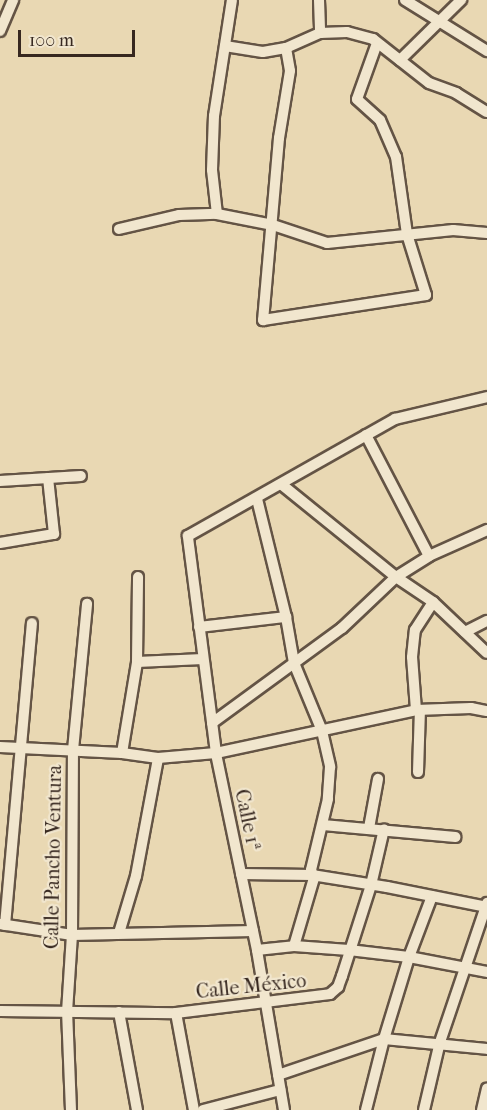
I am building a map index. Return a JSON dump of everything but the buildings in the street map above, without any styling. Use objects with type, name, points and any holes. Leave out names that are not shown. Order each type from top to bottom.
[{"type":"street","points":[[0,31],[13,0]]},
{"type":"street","points":[[217,214],[212,170],[214,116],[232,0]]},
{"type":"street","points":[[319,0],[320,33]]},
{"type":"street","points":[[405,0],[441,20],[487,51]]},
{"type":"street","points":[[400,60],[461,0]]},
{"type":"street","points":[[225,46],[263,52],[286,48],[320,33],[347,32],[377,43],[429,83],[456,93],[487,112]]},
{"type":"street","points":[[286,48],[290,71],[279,138],[263,320],[426,295],[407,234],[396,157],[380,120],[357,99],[377,43]]},
{"type":"street","points":[[119,229],[178,215],[217,214],[273,225],[327,243],[453,230],[487,232]]},
{"type":"street","points":[[294,946],[315,878],[311,870],[323,825],[330,775],[322,731],[294,663],[286,617],[256,499],[395,419],[487,397]]},
{"type":"street","points":[[366,435],[429,556]]},
{"type":"street","points":[[0,481],[81,476]]},
{"type":"street","points":[[0,543],[54,534],[48,478]]},
{"type":"street","points":[[281,484],[396,577],[433,602],[487,653]]},
{"type":"street","name":"Calle 1ª","points":[[256,499],[188,536],[216,753],[253,932],[284,1110]]},
{"type":"street","points":[[212,723],[342,628],[396,577],[429,556],[487,530]]},
{"type":"street","points":[[122,753],[137,662],[138,577]]},
{"type":"street","points":[[418,772],[418,710],[412,657],[415,630],[433,602]]},
{"type":"street","name":"Calle Pancho Ventura","points":[[71,1110],[67,1012],[72,935],[73,750],[87,604]]},
{"type":"street","points":[[199,627],[286,617]]},
{"type":"street","points":[[465,632],[487,621]]},
{"type":"street","points":[[32,623],[23,748],[2,925],[72,935],[253,932]]},
{"type":"street","points":[[137,662],[203,659]]},
{"type":"street","points":[[0,747],[122,753],[158,758],[216,753],[418,710],[471,708],[487,711]]},
{"type":"street","points":[[119,933],[136,876],[158,758]]},
{"type":"street","points":[[369,828],[378,779]]},
{"type":"street","points":[[323,825],[455,837]]},
{"type":"street","name":"Calle México","points":[[0,1011],[176,1012],[330,994],[338,987],[372,885],[384,829]]},
{"type":"street","points":[[241,874],[312,875],[486,906],[440,1042],[424,1110]]},
{"type":"street","points":[[366,1110],[384,1039],[409,957],[432,896]]},
{"type":"street","points":[[256,950],[294,946],[349,950],[409,957],[487,972]]},
{"type":"street","points":[[119,1012],[137,1110]]},
{"type":"street","points":[[176,1012],[194,1110]]},
{"type":"street","points":[[278,1075],[384,1039],[440,1042],[487,1049]]},
{"type":"street","points":[[482,1110],[487,1089]]},
{"type":"street","points":[[203,1110],[280,1090]]}]
